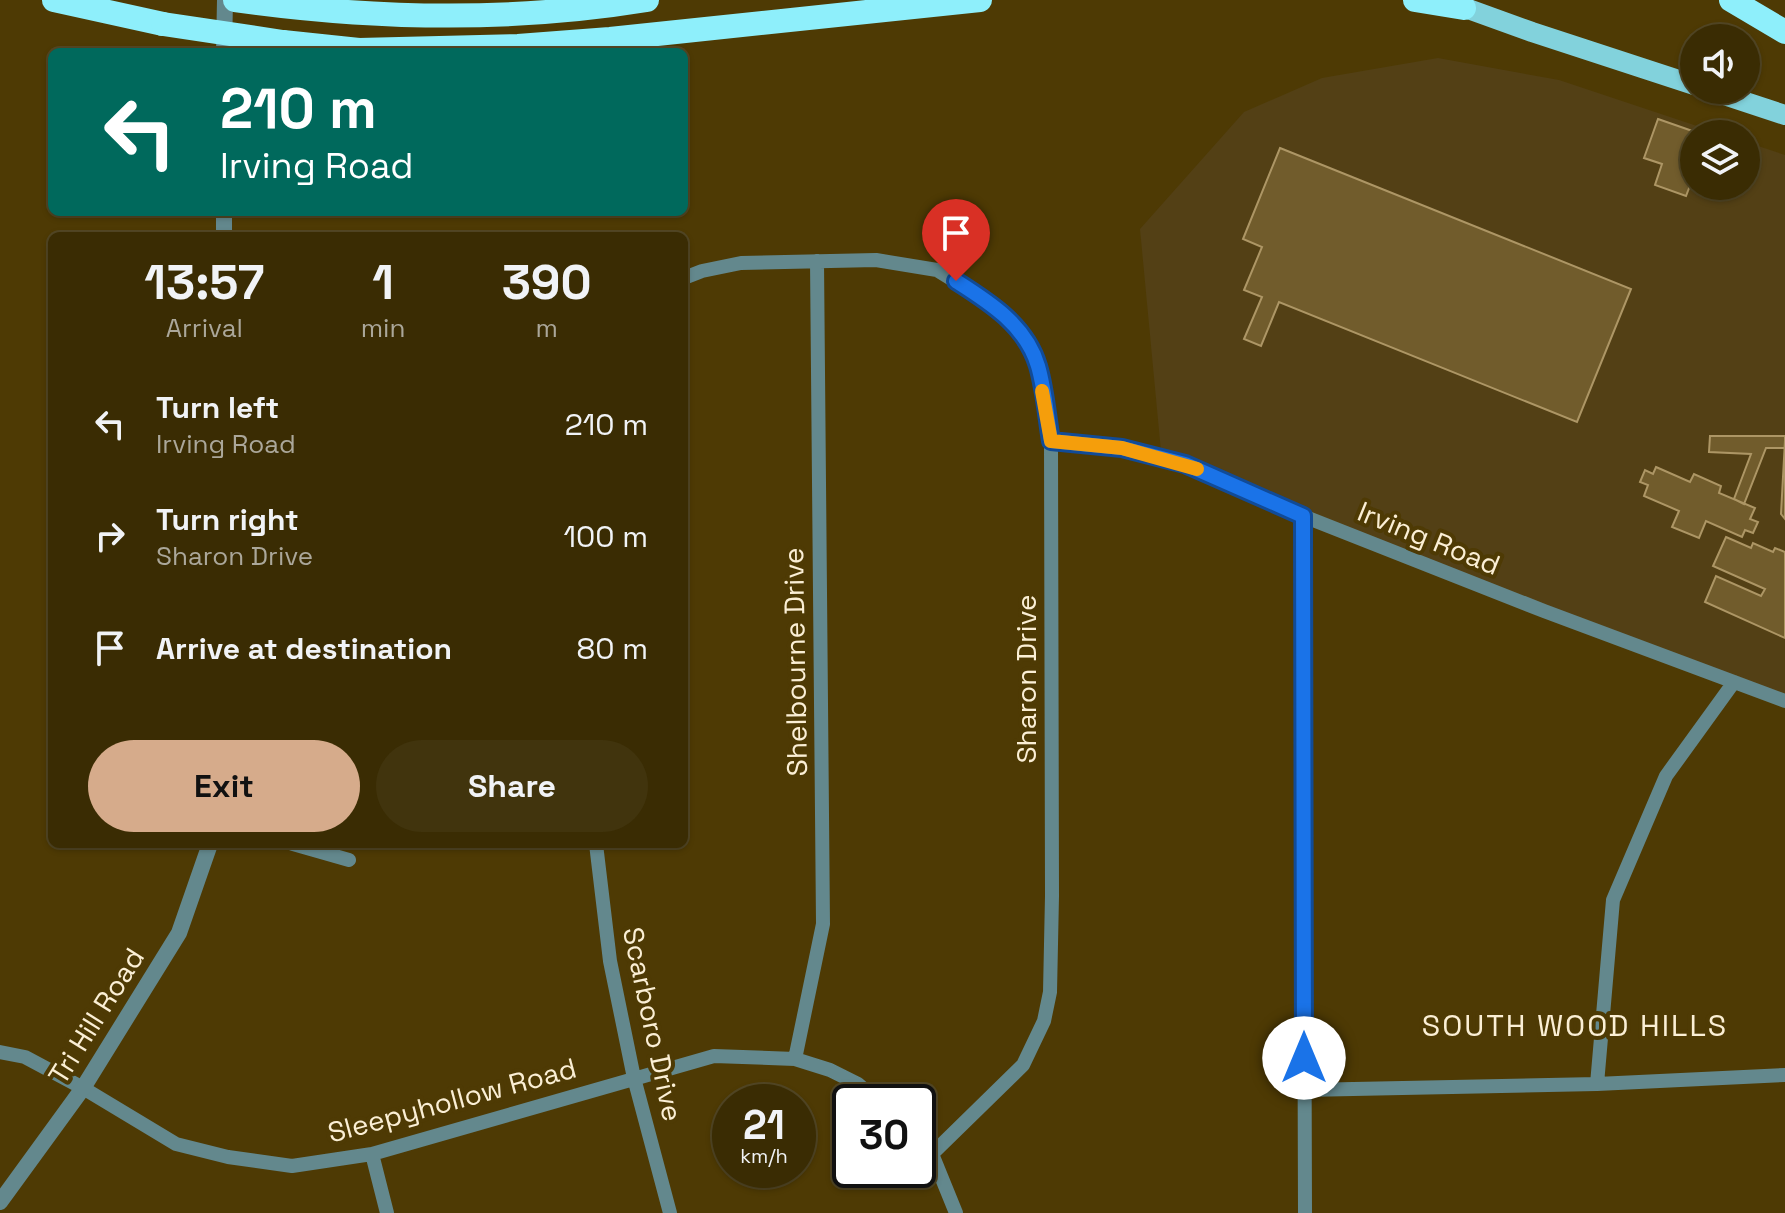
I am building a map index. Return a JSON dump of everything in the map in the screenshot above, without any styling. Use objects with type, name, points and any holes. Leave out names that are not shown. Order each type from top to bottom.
[{"type":"highway","points":[[54,0],[163,24],[340,48]]},
{"type":"highway","points":[[235,0],[281,6],[444,14],[537,12],[647,0]]},
{"type":"highway","points":[[438,48],[610,39],[980,0]]},
{"type":"highway","points":[[1415,0],[1454,4]]},
{"type":"highway","points":[[1731,0],[1785,32]]},
{"type":"main road","points":[[1454,4],[1680,80]]},
{"type":"main road","points":[[1752,104],[1785,115]]},
{"type":"street","points":[[224,48],[225,0]]},
{"type":"street","name":"Sharon Drive","points":[[817,261],[876,260],[937,270],[992,304],[1022,334],[1038,365],[1051,441],[1050,992],[1044,1021],[1023,1065],[936,1150]]},
{"type":"street","points":[[688,276],[741,263],[817,261]]},
{"type":"street","name":"Shelbourne Drive","points":[[795,1059],[823,924],[817,261]]},
{"type":"street","name":"Irving Road","points":[[1051,441],[1122,448],[1185,464],[1303,516],[1785,701]]},
{"type":"street","points":[[1303,516],[1305,1213]]},
{"type":"street","points":[[1597,1084],[1613,900],[1666,776],[1734,682]]},
{"type":"street","name":"Tri Hill Road","points":[[0,1202],[83,1088],[179,933],[209,848]]},
{"type":"street","points":[[307,848],[349,860]]},
{"type":"street","name":"Scarboro Drive","points":[[596,848],[610,961],[634,1078],[670,1213]]},
{"type":"street","name":"Sleepyhollow Road","points":[[0,1052],[25,1057],[176,1144],[228,1157],[292,1166],[372,1154],[714,1056],[795,1059],[830,1070],[858,1084]]},
{"type":"street","points":[[1304,1090],[1597,1084],[1785,1075]]},
{"type":"street","points":[[372,1154],[387,1213]]},
{"type":"street","points":[[936,1164],[956,1213]]},
{"type":"shaded area","points":[[1438,58],[1559,80],[1680,120],[1680,200],[1760,200],[1760,147],[1785,155],[1785,701],[1162,462],[1140,229],[1244,112],[1322,78]]},
{"type":"building","points":[[1658,119],[1680,127],[1680,194],[1655,185],[1662,164],[1644,158]]},
{"type":"building","points":[[1280,148],[1631,289],[1577,422],[1279,302],[1261,346],[1244,339],[1262,297],[1244,290],[1262,247],[1243,239]]},
{"type":"building","points":[[1710,436],[1785,436],[1785,448],[1766,448],[1744,504],[1734,499],[1751,454],[1709,452]]},
{"type":"building","points":[[1785,440],[1785,519],[1781,514]]},
{"type":"building","points":[[1656,467],[1690,482],[1694,474],[1721,486],[1719,493],[1755,508],[1750,519],[1758,522],[1753,533],[1745,530],[1742,537],[1706,521],[1699,538],[1672,527],[1679,511],[1644,496],[1648,485],[1640,482],[1645,470],[1653,474]]},
{"type":"building","points":[[1726,537],[1751,548],[1753,543],[1773,552],[1775,548],[1785,552],[1785,638],[1705,602],[1716,576],[1761,596],[1765,589],[1713,566]]},
{"type":"slow traffic","points":[[1042,391],[1051,441],[1122,448],[1197,469]]},
{"type":"district","name":"SOUTH WOOD HILLS","points":[[1575,1026]]},
{"type":"route","points":[[956,281],[992,304],[1022,334],[1038,365],[1051,441],[1122,448],[1185,464],[1303,516],[1304,1058]]}]
